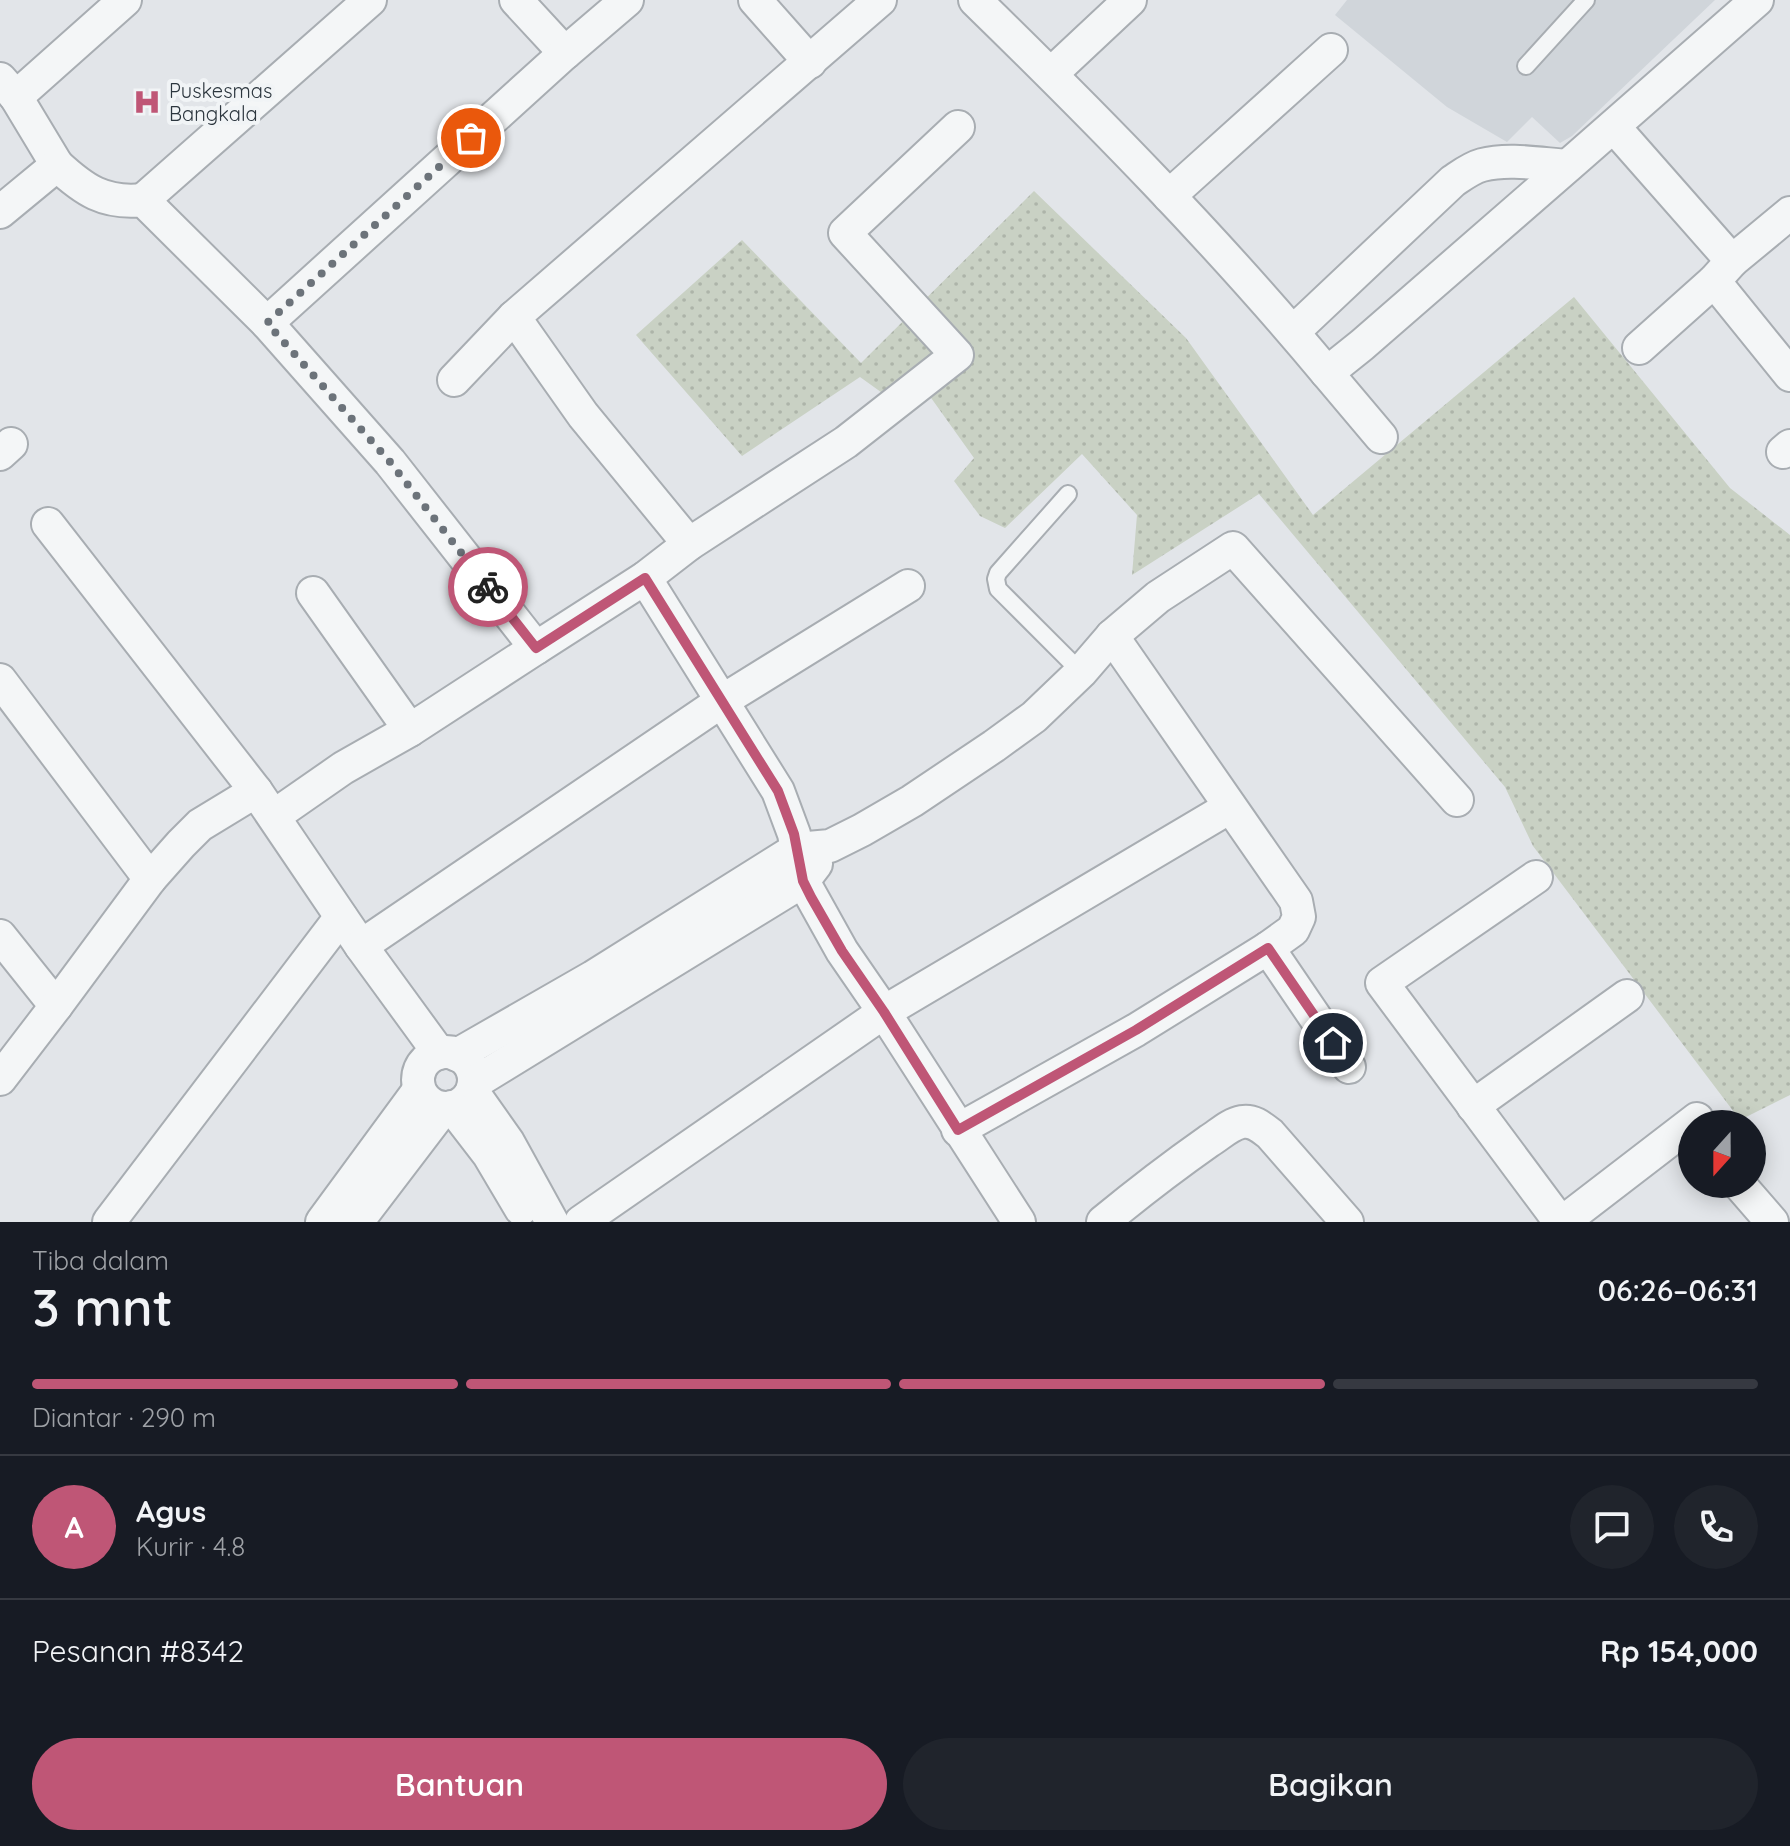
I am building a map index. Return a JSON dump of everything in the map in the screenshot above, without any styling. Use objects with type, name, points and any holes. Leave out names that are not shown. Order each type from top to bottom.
[{"type":"street","points":[[125,0],[8,88],[57,165],[77,184],[96,195],[121,201],[143,200],[370,0]]},
{"type":"street","points":[[516,0],[565,53]]},
{"type":"street","points":[[267,323],[627,0]]},
{"type":"street","points":[[755,0],[810,62]]},
{"type":"street","points":[[454,380],[514,317],[880,0]]},
{"type":"street","points":[[975,0],[1169,196],[1293,332],[1381,437]]},
{"type":"street","points":[[1051,74],[1130,0]]},
{"type":"street","points":[[1327,373],[1757,0]]},
{"type":"street","points":[[1169,196],[1331,50]]},
{"type":"street","points":[[0,1079],[150,879],[200,825],[265,803],[343,768],[410,730],[645,578],[689,544],[846,442],[957,355],[845,233],[958,127]]},
{"type":"street","points":[[1614,127],[1723,271],[1790,375]]},
{"type":"street","points":[[1293,332],[1453,181],[1470,170],[1503,163],[1567,166]]},
{"type":"street","points":[[0,212],[57,165]]},
{"type":"street","points":[[143,200],[267,323],[390,462],[536,648]]},
{"type":"street","points":[[1639,348],[1790,213]]},
{"type":"street","points":[[514,317],[583,415],[689,544]]},
{"type":"street","points":[[48,524],[265,803],[361,946],[448,1054],[470,1066],[452,1096],[357,1222]]},
{"type":"street","points":[[552,1222],[508,1142],[452,1096],[418,1078],[428,1058],[448,1054],[593,977],[797,849],[830,846],[912,801],[1034,717],[1081,672],[1112,636],[1158,597],[1233,548],[1457,800]]},
{"type":"street","points":[[645,578],[778,791],[791,825],[803,881],[842,951],[1019,1222]]},
{"type":"street","points":[[361,946],[722,701],[908,586]]},
{"type":"street","points":[[313,593],[410,730]]},
{"type":"street","points":[[958,1130],[1136,1030],[1268,948],[1293,930],[1299,917],[1296,901],[1112,636]]},
{"type":"street","points":[[0,680],[150,879]]},
{"type":"street","points":[[581,1222],[884,1012],[1230,807]]},
{"type":"street","points":[[322,1222],[452,1096],[803,881],[830,846]]},
{"type":"street","points":[[1536,877],[1382,983],[1561,1222],[1678,1133]]},
{"type":"street","points":[[109,1222],[341,917]]},
{"type":"street","points":[[0,936],[56,1006]]},
{"type":"street","points":[[1268,948],[1349,1067]]},
{"type":"street","points":[[1473,1106],[1627,996]]},
{"type":"street","points":[[452,1096],[528,1222]]},
{"type":"street","points":[[1103,1222],[1161,1174],[1225,1130],[1246,1121],[1259,1125],[1270,1134],[1347,1222]]},
{"type":"street","points":[[1751,1198],[1772,1222]]},
{"type":"lane","points":[[1526,66],[1586,0]]},
{"type":"lane","points":[[1068,494],[998,573],[996,583],[998,589],[1081,672]]},
{"type":"shaded area","points":[[1347,0],[1715,0],[1572,136],[1560,143],[1532,117],[1507,142],[1447,107],[1335,15]]},
{"type":"shaded area","points":[[1034,191],[1186,338],[1313,515],[1574,297],[1730,488],[1790,535],[1790,1095],[1760,1110],[1732,1110],[1533,846],[1505,787],[1259,494],[1132,575],[1137,515],[1082,454],[1005,528],[980,516],[954,481],[974,458],[924,388],[899,405],[860,377],[742,456],[636,335],[742,240],[861,363]]},
{"type":"way so far","points":[[471,138],[267,323],[390,462],[488,587]]},
{"type":"place","name":"Puskesmas Bangkala","points":[[147,102]]},
{"type":"route","points":[[488,587],[536,648],[645,578],[778,791],[794,834],[803,881],[811,897],[842,951],[958,1130],[1136,1030],[1268,948],[1333,1043]]}]
